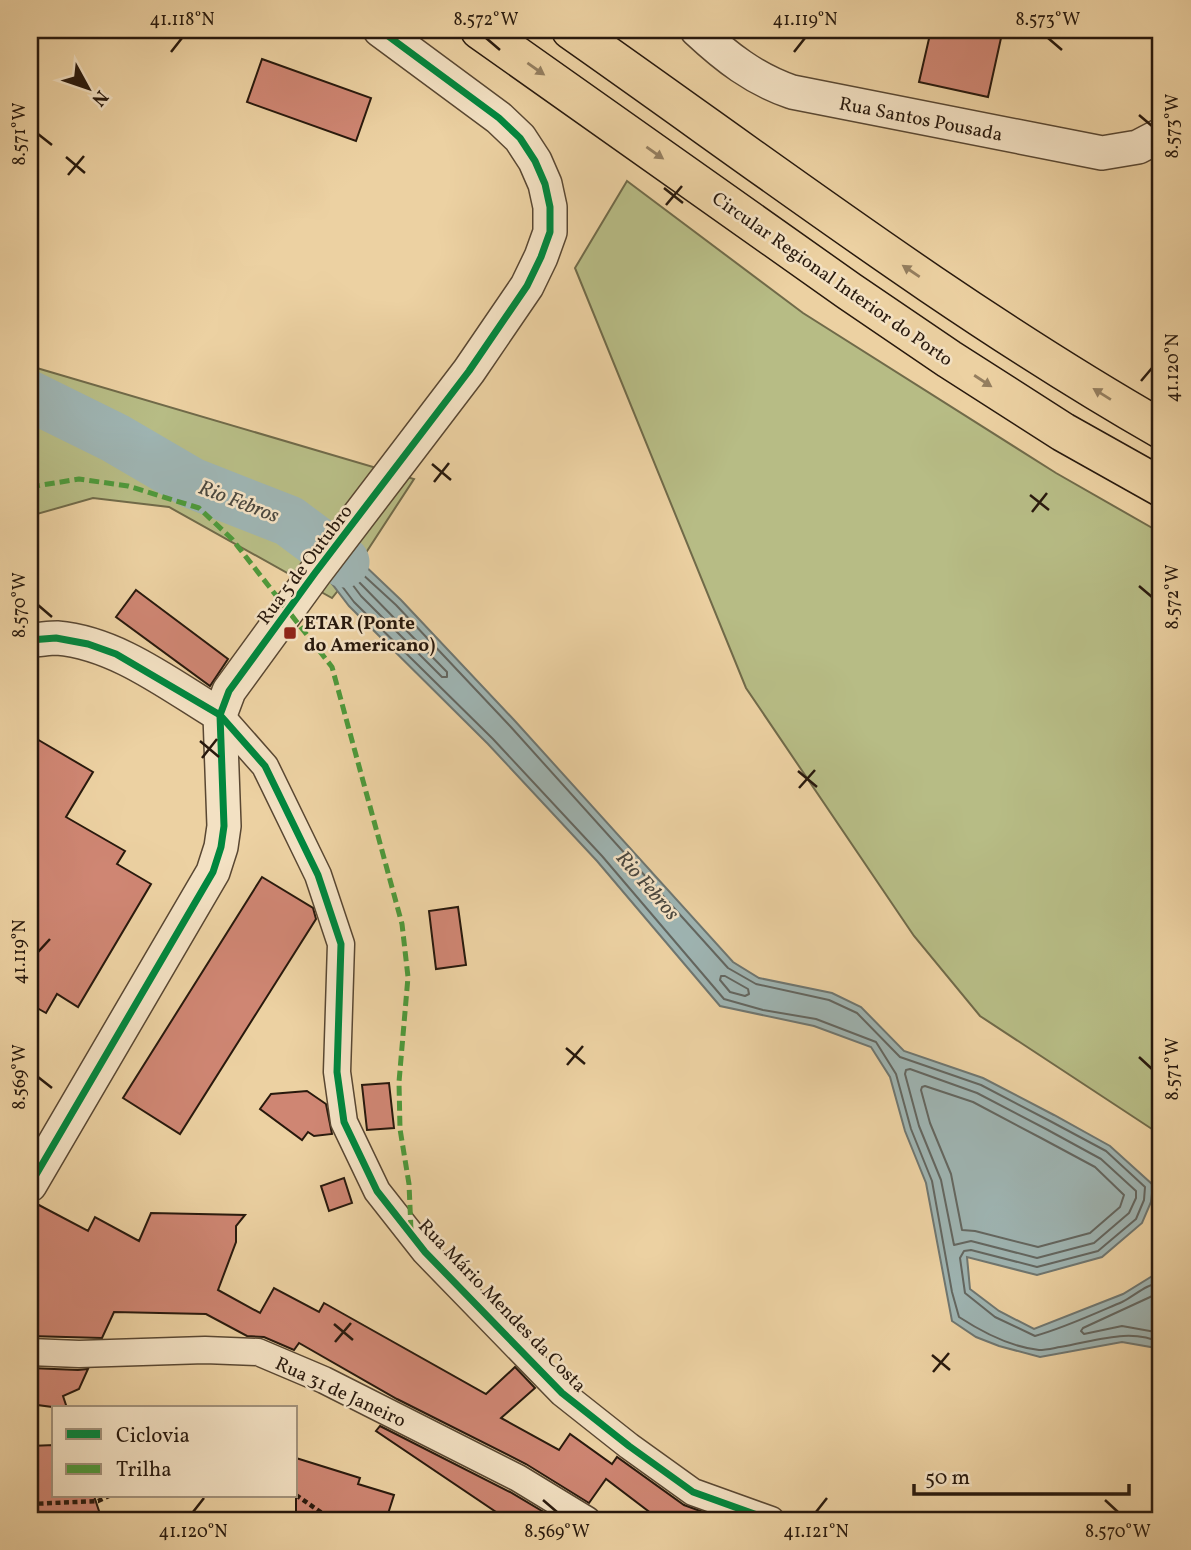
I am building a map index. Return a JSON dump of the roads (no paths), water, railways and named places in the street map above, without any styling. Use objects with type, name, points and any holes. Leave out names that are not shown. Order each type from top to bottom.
[{"type":"highway","name":"Circular Regional Interior do Porto","points":[[480,30],[949,359],[1063,432],[1161,487]]},
{"type":"highway","points":[[571,30],[846,226],[972,312],[1161,429]]},
{"type":"street","name":"Rua 5 de Outubro","points":[[30,1185],[213,872],[224,826],[220,715],[223,702],[236,680],[315,573],[476,360],[527,286],[550,232],[550,207],[545,184],[536,161],[520,138],[499,118],[380,30]]},
{"type":"street","name":"Rua Santos Pousada","points":[[697,30],[741,68],[768,84],[804,95],[1102,153],[1138,147],[1161,135]]},
{"type":"street","points":[[30,640],[56,638],[88,644],[117,654],[220,715]]},
{"type":"street","name":"Rua Mário Mendes da Costa","points":[[220,715],[265,766],[318,875],[341,944],[337,1072],[344,1122],[377,1191],[425,1252],[562,1393],[693,1492],[771,1520]]},
{"type":"street","name":"Rua 31 de Janeiro","points":[[30,1352],[258,1352],[324,1380],[518,1478],[587,1520]]},
{"type":"water","points":[[300,520],[360,561],[401,600],[515,721],[733,962],[759,978],[832,993],[861,1007],[904,1051],[983,1078],[1054,1115],[1110,1146],[1153,1185],[1151,1202],[1142,1223],[1102,1257],[1037,1275],[967,1257],[970,1289],[999,1311],[1034,1329],[1123,1294],[1154,1275],[1161,1276],[1161,1356],[1156,1348],[1122,1342],[1040,1357],[976,1337],[952,1321],[926,1183],[905,1131],[890,1077],[871,1047],[814,1026],[720,1006],[597,861],[488,744],[349,606],[294,534],[289,521]]},
{"type":"waterway","name":"Rio Febros","points":[[30,396],[115,438],[192,483],[289,521],[344,562]]},
{"type":"place","name":"ETAR (Ponte do Americano)","points":[[290,633]]}]
